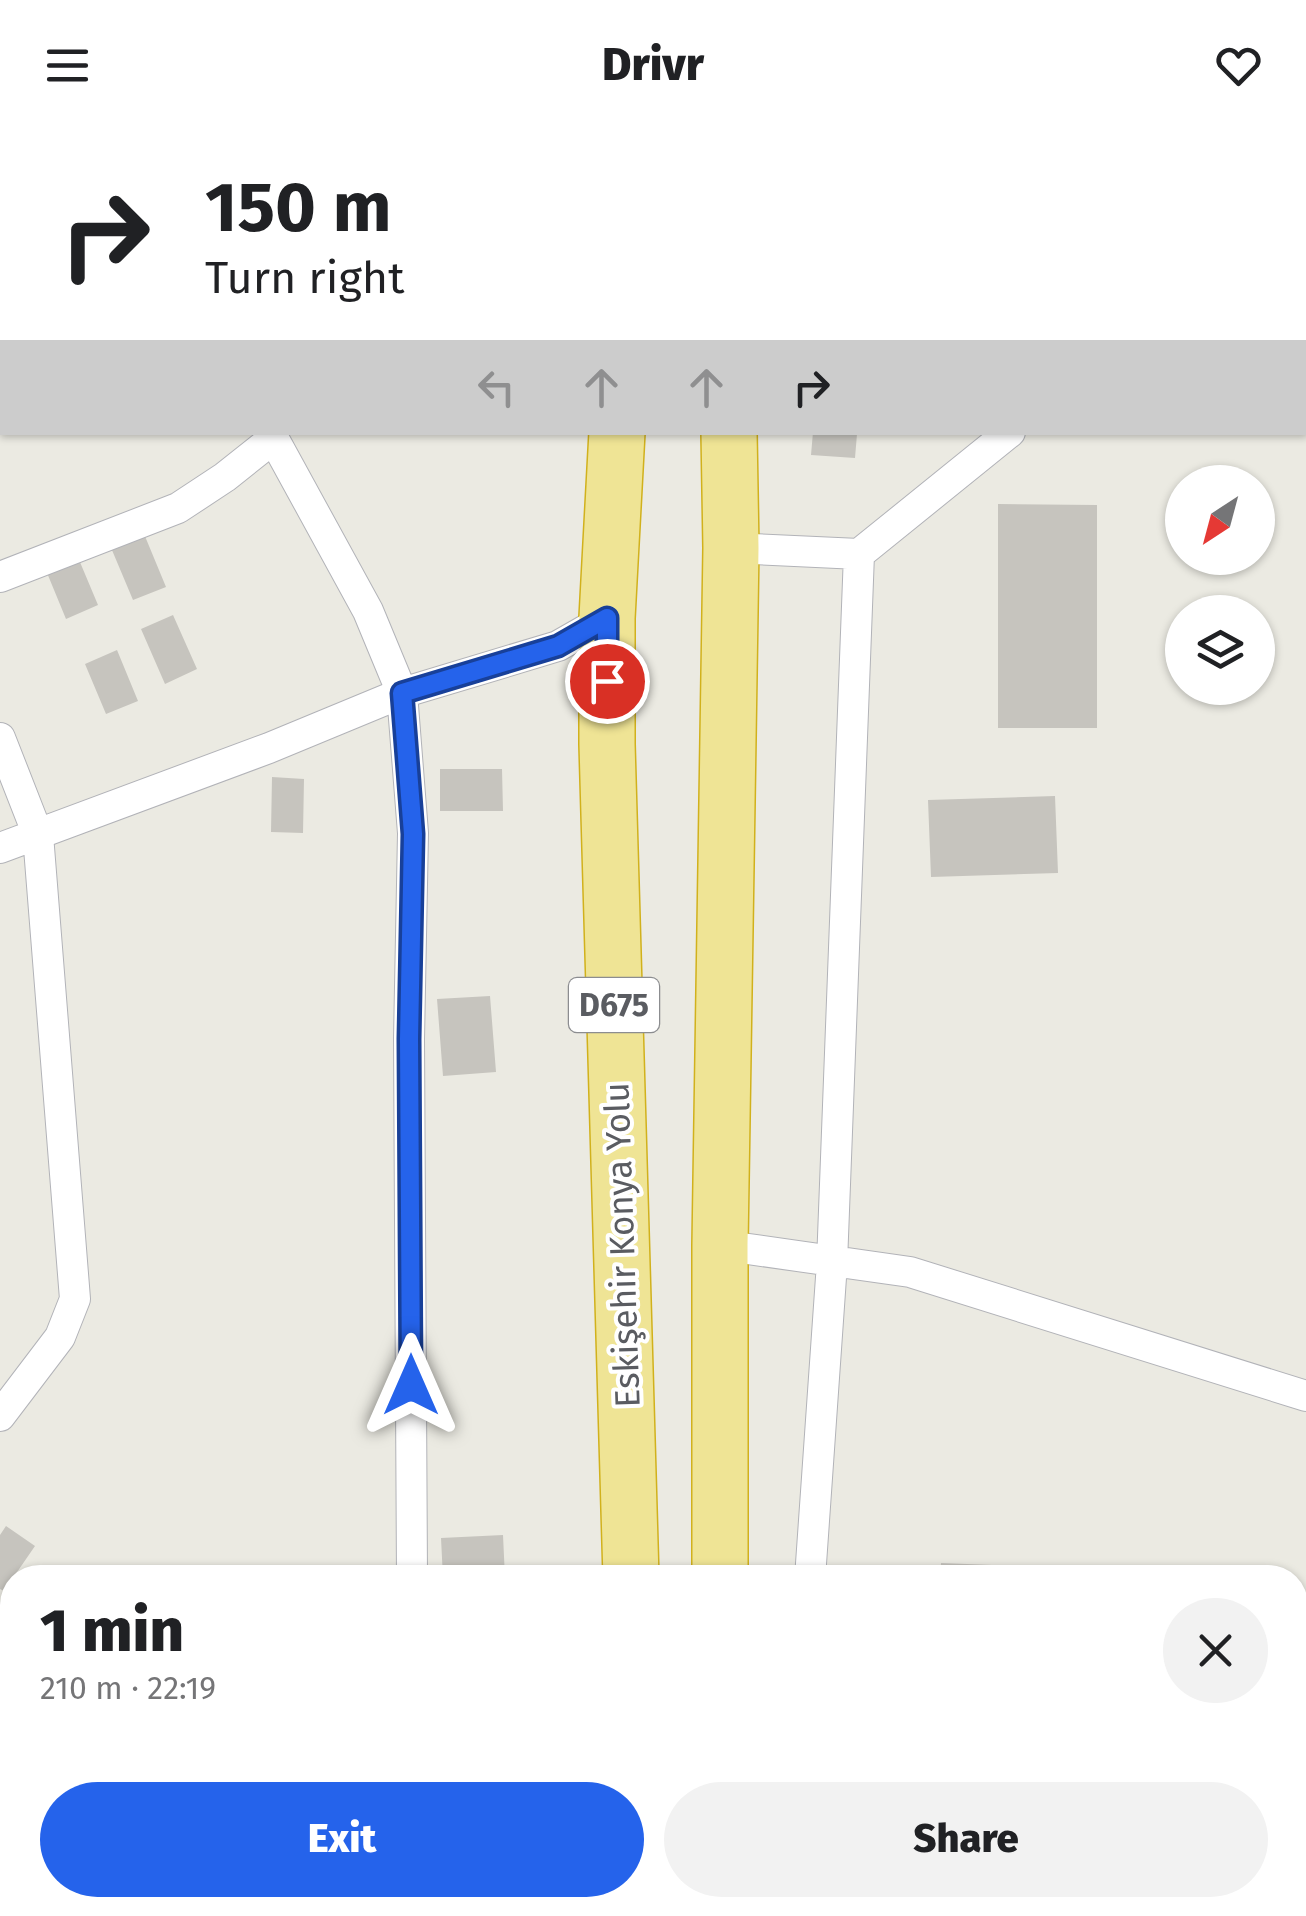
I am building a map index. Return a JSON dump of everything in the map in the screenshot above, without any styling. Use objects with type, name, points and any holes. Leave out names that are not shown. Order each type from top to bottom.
[{"type":"highway","name":"Eskişehir Konya Yolu","points":[[617,435],[607,618],[606,744],[632,1565]]},
{"type":"highway","points":[[720,1565],[729,435]]},
{"type":"street","points":[[731,548],[859,554],[1006,435]]},
{"type":"street","points":[[0,577],[178,508],[225,477],[272,436],[368,611],[402,693],[413,834],[409,1039],[412,1565]]},
{"type":"street","points":[[811,1565],[832,1264],[859,554]]},
{"type":"street","points":[[0,848],[268,748],[402,693],[558,646],[607,618]]},
{"type":"street","points":[[0,738],[38,835],[76,1300],[60,1338],[0,1416]]},
{"type":"street","points":[[720,1245],[832,1264],[910,1272],[1306,1396]]},
{"type":"building","points":[[813,435],[857,435],[855,458],[811,455]]},
{"type":"building","points":[[998,504],[1097,505],[1097,728],[998,728]]},
{"type":"building","points":[[142,529],[166,587],[133,600],[109,543]]},
{"type":"building","points":[[77,555],[98,605],[66,619],[45,568]]},
{"type":"building","points":[[173,615],[197,669],[165,684],[141,629]]},
{"type":"building","points":[[117,650],[138,701],[106,714],[85,664]]},
{"type":"building","points":[[440,769],[502,769],[503,811],[440,811]]},
{"type":"building","points":[[272,777],[304,779],[303,833],[271,832]]},
{"type":"building","points":[[1055,796],[1058,873],[931,877],[928,800]]},
{"type":"building","points":[[490,996],[496,1072],[443,1076],[437,999]]},
{"type":"building","points":[[6,1526],[35,1546],[22,1565],[0,1565],[0,1535]]},
{"type":"building","points":[[503,1535],[504,1565],[442,1565],[441,1538]]},
{"type":"route","points":[[411,1385],[409,1039],[413,834],[402,693],[558,646],[607,618],[607,681]]}]
